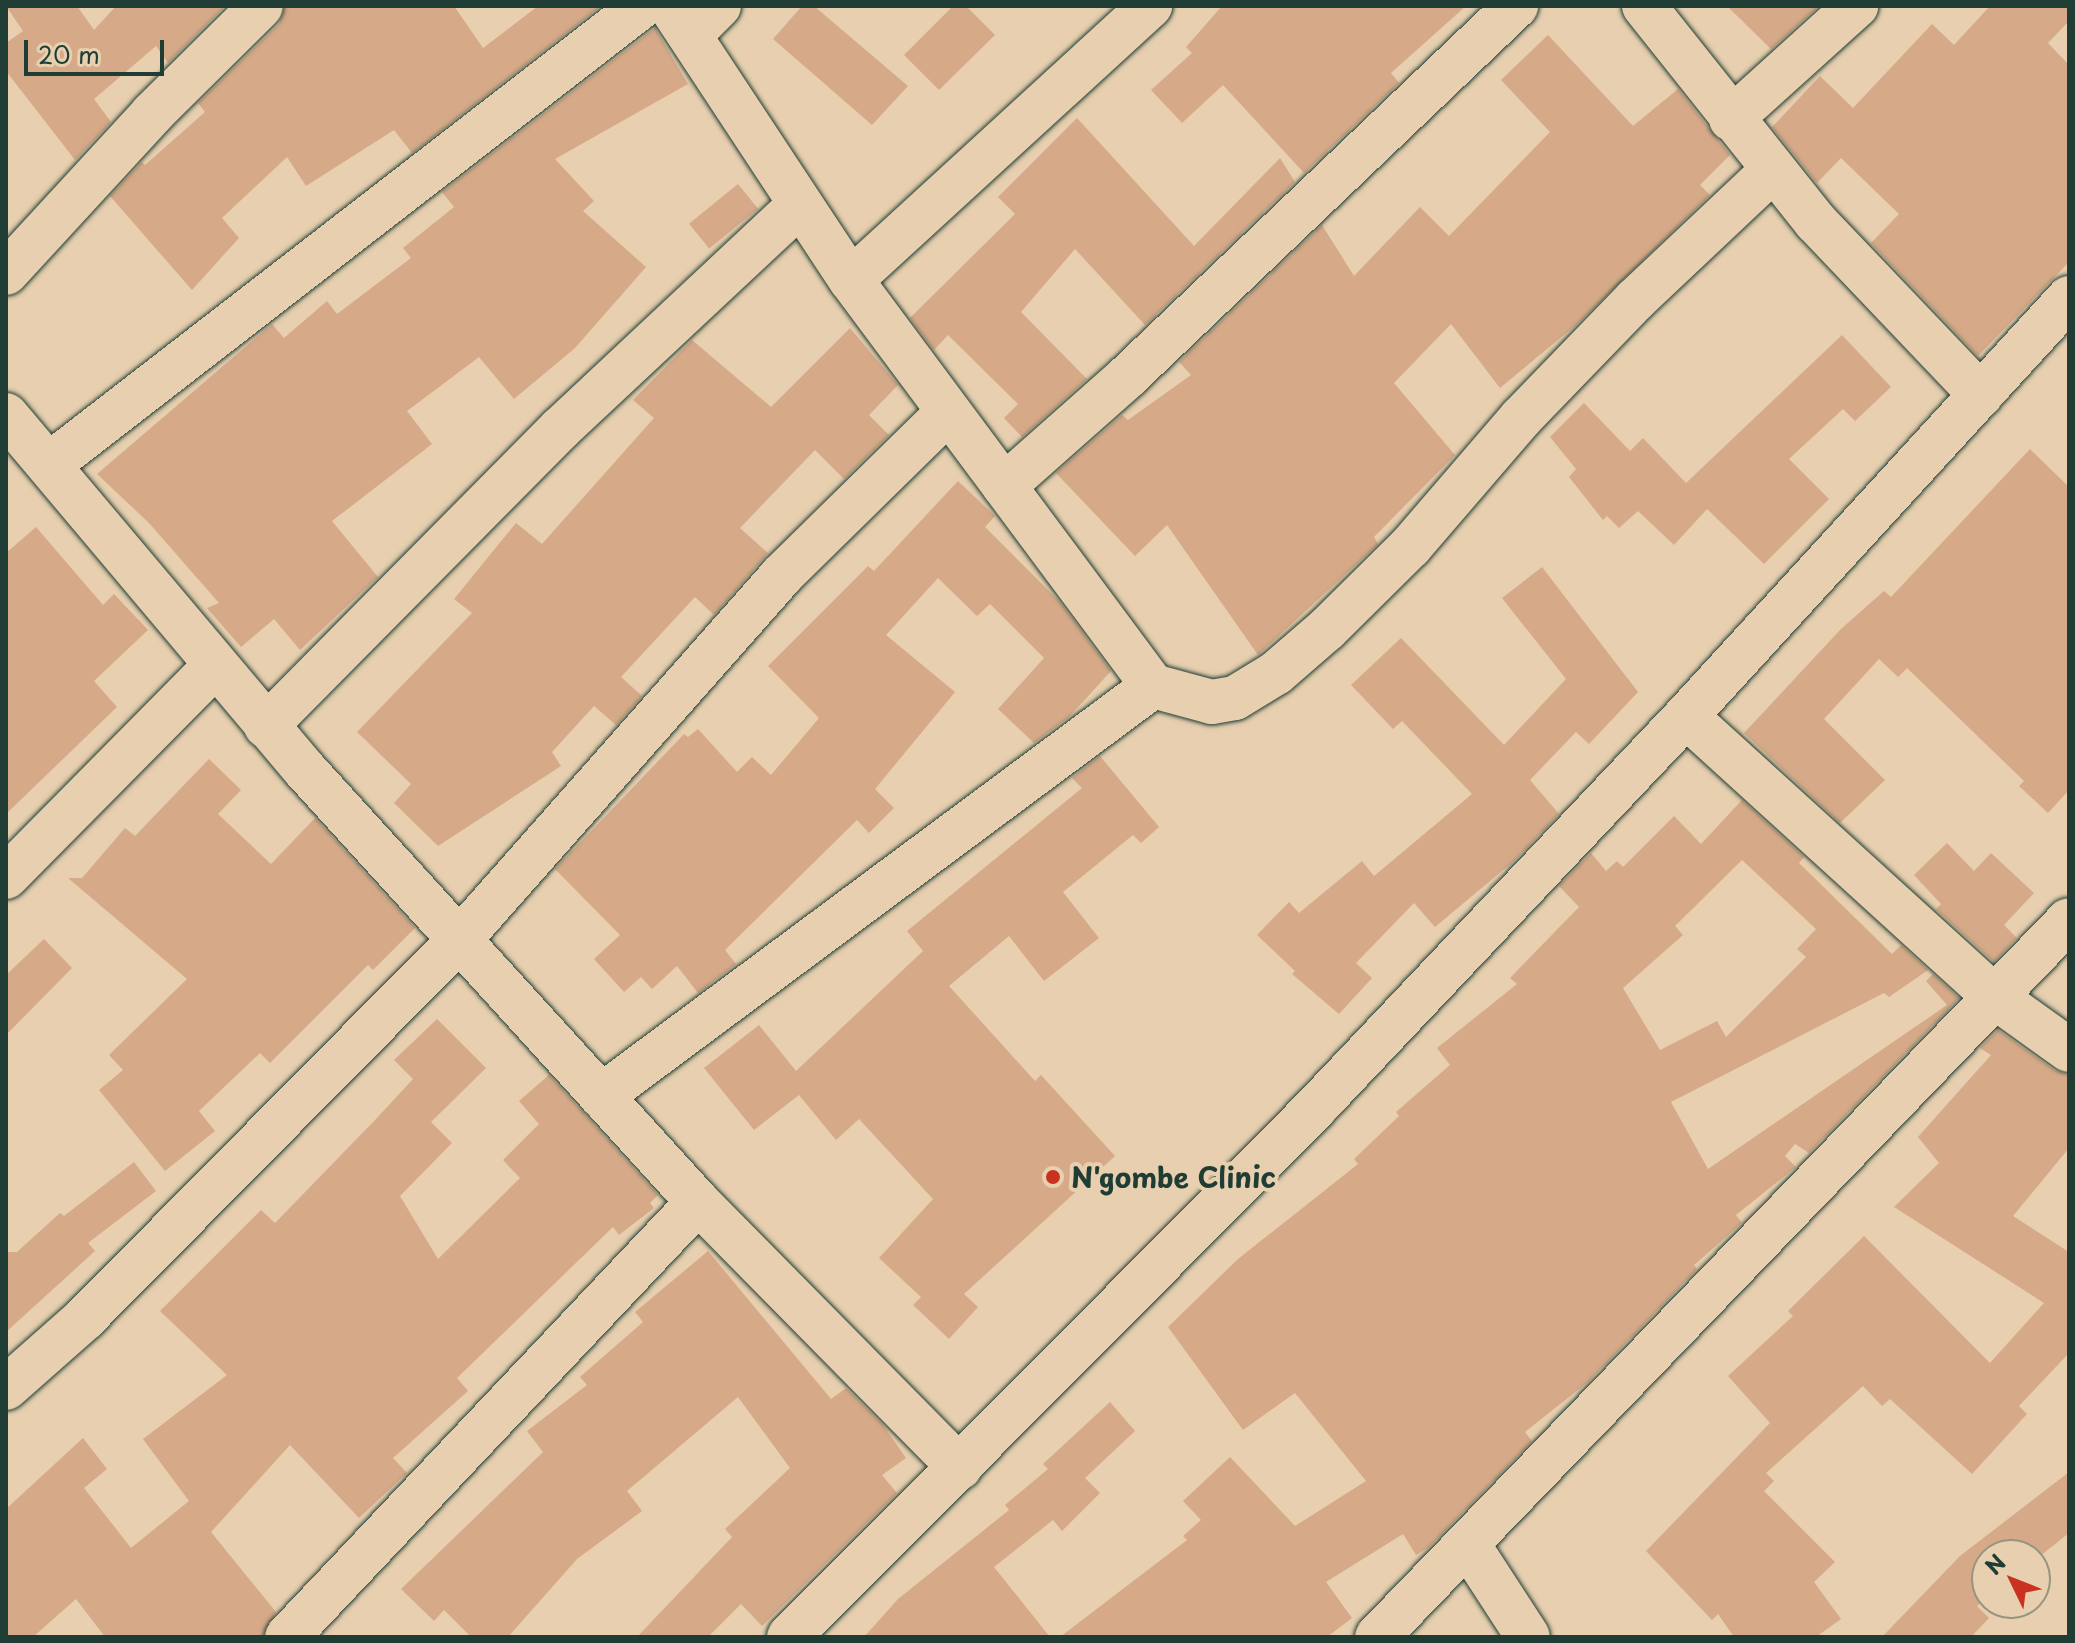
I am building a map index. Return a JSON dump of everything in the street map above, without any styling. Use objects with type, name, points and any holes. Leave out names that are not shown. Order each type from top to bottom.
[{"type":"street","points":[[6,273],[152,114],[261,6]]},
{"type":"street","points":[[50,464],[642,6]]},
{"type":"street","points":[[851,280],[1150,6]]},
{"type":"street","points":[[1004,486],[1138,366],[1516,6]]},
{"type":"street","points":[[1644,6],[1772,171],[1858,270],[1981,395]]},
{"type":"street","points":[[1731,119],[1856,6]]},
{"type":"street","points":[[693,16],[799,205],[948,412],[1153,686],[1212,702],[1235,698],[1276,673],[1410,547],[1521,418],[1772,171]]},
{"type":"street","points":[[266,726],[560,429],[799,205]]},
{"type":"street","points":[[789,1637],[1315,1108],[1686,716],[2069,298]]},
{"type":"street","points":[[6,1388],[85,1318],[461,938],[781,576],[948,412]]},
{"type":"street","points":[[6,415],[266,726],[601,1096],[698,1202],[960,1468]]},
{"type":"street","points":[[6,877],[216,665]]},
{"type":"street","points":[[601,1096],[1153,686]]},
{"type":"street","points":[[1686,716],[1995,997],[2069,1050]]},
{"type":"street","points":[[1377,1637],[1469,1546],[2069,920]]},
{"type":"street","points":[[287,1637],[698,1202]]},
{"type":"street","points":[[1469,1546],[1528,1637]]},
{"type":"building","points":[[6,6],[77,6],[94,30],[116,6],[225,6],[168,63],[156,46],[94,99],[111,122],[75,160],[6,71],[6,43],[23,31]]},
{"type":"building","points":[[285,6],[454,6],[483,48],[538,6],[601,6],[412,153],[394,130],[306,186],[287,157],[222,218],[239,238],[192,290],[110,196],[142,162],[145,165],[205,112],[198,103],[279,24]]},
{"type":"building","points":[[802,6],[814,6],[908,86],[872,125],[773,39]]},
{"type":"building","points":[[953,6],[966,6],[995,35],[939,90],[904,55]]},
{"type":"building","points":[[1222,6],[1466,6],[1391,73],[1399,83],[1304,173],[1223,85],[1182,123],[1151,90],[1192,53],[1186,47]]},
{"type":"building","points":[[1727,6],[1819,6],[1771,49]]},
{"type":"building","points":[[1990,6],[2069,6],[2069,21],[2048,43],[2069,65],[2069,262],[1978,356],[1871,243],[1899,214],[1841,158],[1817,183],[1772,127],[1820,76],[1853,108],[1932,24],[1954,45]]},
{"type":"building","points":[[655,28],[688,84],[555,159],[594,201],[583,211],[646,267],[575,348],[514,399],[479,357],[407,411],[432,444],[332,521],[378,577],[300,650],[274,619],[241,647],[207,608],[219,603],[149,523],[97,474],[272,324],[284,338],[327,301],[337,314],[411,258],[403,248],[454,207],[442,192]]},
{"type":"building","points":[[1548,35],[1633,126],[1678,89],[1730,155],[1700,185],[1710,195],[1576,325],[1500,388],[1451,324],[1394,383],[1455,455],[1374,537],[1378,544],[1258,655],[1167,525],[1135,556],[1056,473],[1122,415],[1128,420],[1191,375],[1179,362],[1322,225],[1354,276],[1420,207],[1449,236],[1550,132],[1501,80]]},
{"type":"building","points":[[1077,118],[1194,246],[1280,158],[1295,182],[1145,325],[1075,249],[1021,312],[1087,379],[1022,437],[1004,418],[1018,404],[948,335],[934,350],[910,318],[1015,214],[998,197]]},
{"type":"building","points":[[738,184],[758,209],[709,249],[689,224]]},
{"type":"building","points":[[850,328],[898,385],[869,415],[889,435],[844,479],[815,450],[740,528],[768,553],[714,615],[695,597],[621,677],[642,696],[616,725],[594,706],[552,752],[561,766],[438,846],[394,803],[411,784],[357,732],[472,613],[454,599],[516,523],[542,544],[654,418],[633,400],[692,340],[771,407]]},
{"type":"building","points":[[1842,335],[1891,387],[1855,421],[1843,409],[1789,459],[1829,499],[1764,564],[1707,509],[1674,545],[1638,511],[1619,528],[1607,516],[1603,520],[1569,477],[1576,469],[1550,437],[1584,403],[1630,451],[1643,438],[1686,483]]},
{"type":"building","points":[[2030,449],[2069,487],[2069,790],[2048,813],[2019,786],[2024,781],[1907,668],[1898,677],[1879,659],[1824,719],[1885,780],[1840,823],[1744,733],[1841,629],[1884,591],[1891,597]]},
{"type":"building","points":[[958,481],[995,516],[985,527],[1060,602],[1111,671],[1069,717],[1034,743],[998,709],[1044,658],[990,604],[977,616],[938,578],[886,635],[955,692],[875,789],[894,808],[869,833],[857,820],[725,950],[736,964],[698,993],[677,966],[652,989],[641,977],[624,992],[594,959],[620,935],[555,869],[684,734],[688,737],[698,729],[737,772],[752,757],[771,775],[819,718],[768,666],[868,566],[874,571]]},
{"type":"building","points":[[36,527],[103,605],[114,594],[148,630],[94,681],[117,707],[6,814],[6,553]]},
{"type":"building","points":[[1542,567],[1638,692],[1589,744],[1576,732],[1530,780],[1559,814],[1514,861],[1435,927],[1414,903],[1356,963],[1372,978],[1339,1014],[1292,974],[1295,971],[1257,935],[1289,902],[1299,913],[1362,861],[1374,876],[1472,794],[1402,721],[1393,729],[1351,685],[1401,638],[1504,745],[1566,679],[1502,598]]},
{"type":"building","points":[[1100,756],[1159,827],[1141,843],[1133,835],[1063,892],[1099,938],[1044,981],[1009,936],[949,986],[1035,1081],[1041,1075],[1115,1156],[964,1294],[978,1307],[949,1339],[913,1305],[921,1297],[879,1258],[933,1199],[859,1119],[836,1140],[799,1095],[754,1130],[704,1068],[759,1025],[796,1071],[923,951],[907,931],[1082,788],[1072,778]]},
{"type":"building","points":[[209,759],[241,790],[218,814],[271,864],[315,818],[415,928],[373,970],[368,965],[270,1063],[260,1053],[199,1111],[215,1131],[165,1171],[99,1090],[123,1070],[109,1055],[187,979],[68,878],[82,878],[125,828],[135,836]]},
{"type":"building","points":[[1742,800],[1804,857],[1799,863],[1892,954],[1901,945],[1928,970],[1889,997],[1884,993],[1671,1102],[1708,1169],[1947,1005],[1926,981],[1933,974],[1959,998],[1809,1153],[1795,1144],[1785,1156],[1796,1167],[1736,1215],[1742,1223],[1694,1265],[1697,1269],[1588,1382],[1525,1432],[1532,1441],[1428,1548],[1416,1555],[1403,1534],[1326,1582],[1352,1618],[1327,1637],[1060,1637],[1187,1540],[1183,1536],[1201,1520],[1183,1501],[1230,1457],[1295,1526],[1366,1481],[1295,1393],[1243,1430],[1168,1327],[1238,1259],[1358,1164],[1354,1159],[1399,1116],[1396,1112],[1450,1065],[1437,1048],[1517,984],[1510,978],[1579,907],[1559,886],[1591,853],[1606,871],[1617,861],[1623,867],[1674,816],[1701,844]],"holes":[[[1742,860],[1816,929],[1797,949],[1806,957],[1726,1037],[1717,1021],[1660,1050],[1623,988],[1683,935],[1675,926]]]},
{"type":"building","points":[[1947,843],[1974,871],[1991,853],[2034,893],[2004,925],[2017,938],[1994,962],[1936,909],[1941,904],[1914,875]]},
{"type":"building","points":[[44,939],[72,968],[6,1035],[6,975]]},
{"type":"building","points":[[437,1019],[486,1068],[431,1122],[452,1143],[400,1196],[438,1259],[520,1178],[503,1160],[539,1124],[519,1101],[549,1075],[658,1195],[650,1203],[654,1208],[619,1235],[613,1227],[457,1378],[468,1391],[393,1458],[407,1473],[359,1518],[290,1445],[211,1532],[276,1612],[263,1637],[105,1637],[76,1599],[33,1637],[6,1637],[6,1509],[83,1438],[107,1469],[84,1488],[131,1548],[189,1501],[143,1439],[227,1375],[160,1311],[261,1210],[275,1223],[376,1119],[413,1079],[394,1060]]},
{"type":"building","points":[[1998,1030],[2054,1070],[2069,1075],[2069,1148],[2013,1216],[2069,1252],[2069,1353],[2019,1406],[2027,1414],[1972,1474],[1890,1399],[1882,1406],[1863,1386],[1766,1473],[1774,1481],[1764,1491],[1835,1562],[1814,1582],[1841,1619],[1816,1637],[1734,1637],[1718,1614],[1712,1620],[1646,1551],[1770,1423],[1728,1376],[1793,1316],[1788,1311],[1864,1236],[1990,1363],[2044,1303],[1894,1207],[1939,1163],[1918,1137],[1991,1055],[1980,1048]]},
{"type":"building","points":[[134,1162],[156,1191],[88,1243],[95,1251],[6,1332],[6,1252],[17,1252],[60,1213],[64,1216]]},
{"type":"building","points":[[708,1251],[831,1399],[846,1388],[883,1425],[906,1458],[882,1475],[897,1493],[762,1626],[741,1604],[708,1637],[637,1637],[732,1537],[725,1529],[790,1468],[738,1397],[627,1491],[642,1511],[577,1559],[508,1637],[471,1637],[444,1610],[434,1621],[401,1589],[543,1452],[527,1431],[587,1385],[580,1377],[643,1322],[635,1312]]},
{"type":"building","points":[[1110,1402],[1135,1431],[1085,1478],[1100,1493],[1062,1531],[1053,1520],[994,1567],[1050,1637],[864,1637],[898,1599],[1009,1510],[1005,1505],[1048,1469],[1043,1464]]},
{"type":"building","points":[[2069,1472],[2069,1533],[2051,1547],[2051,1539],[1982,1539]]},
{"type":"building","points":[[1971,1548],[1971,1619],[1988,1619],[1971,1637],[1882,1637]]},
{"type":"place","name":"N'gombe Clinic","points":[[1053,1177]]}]
